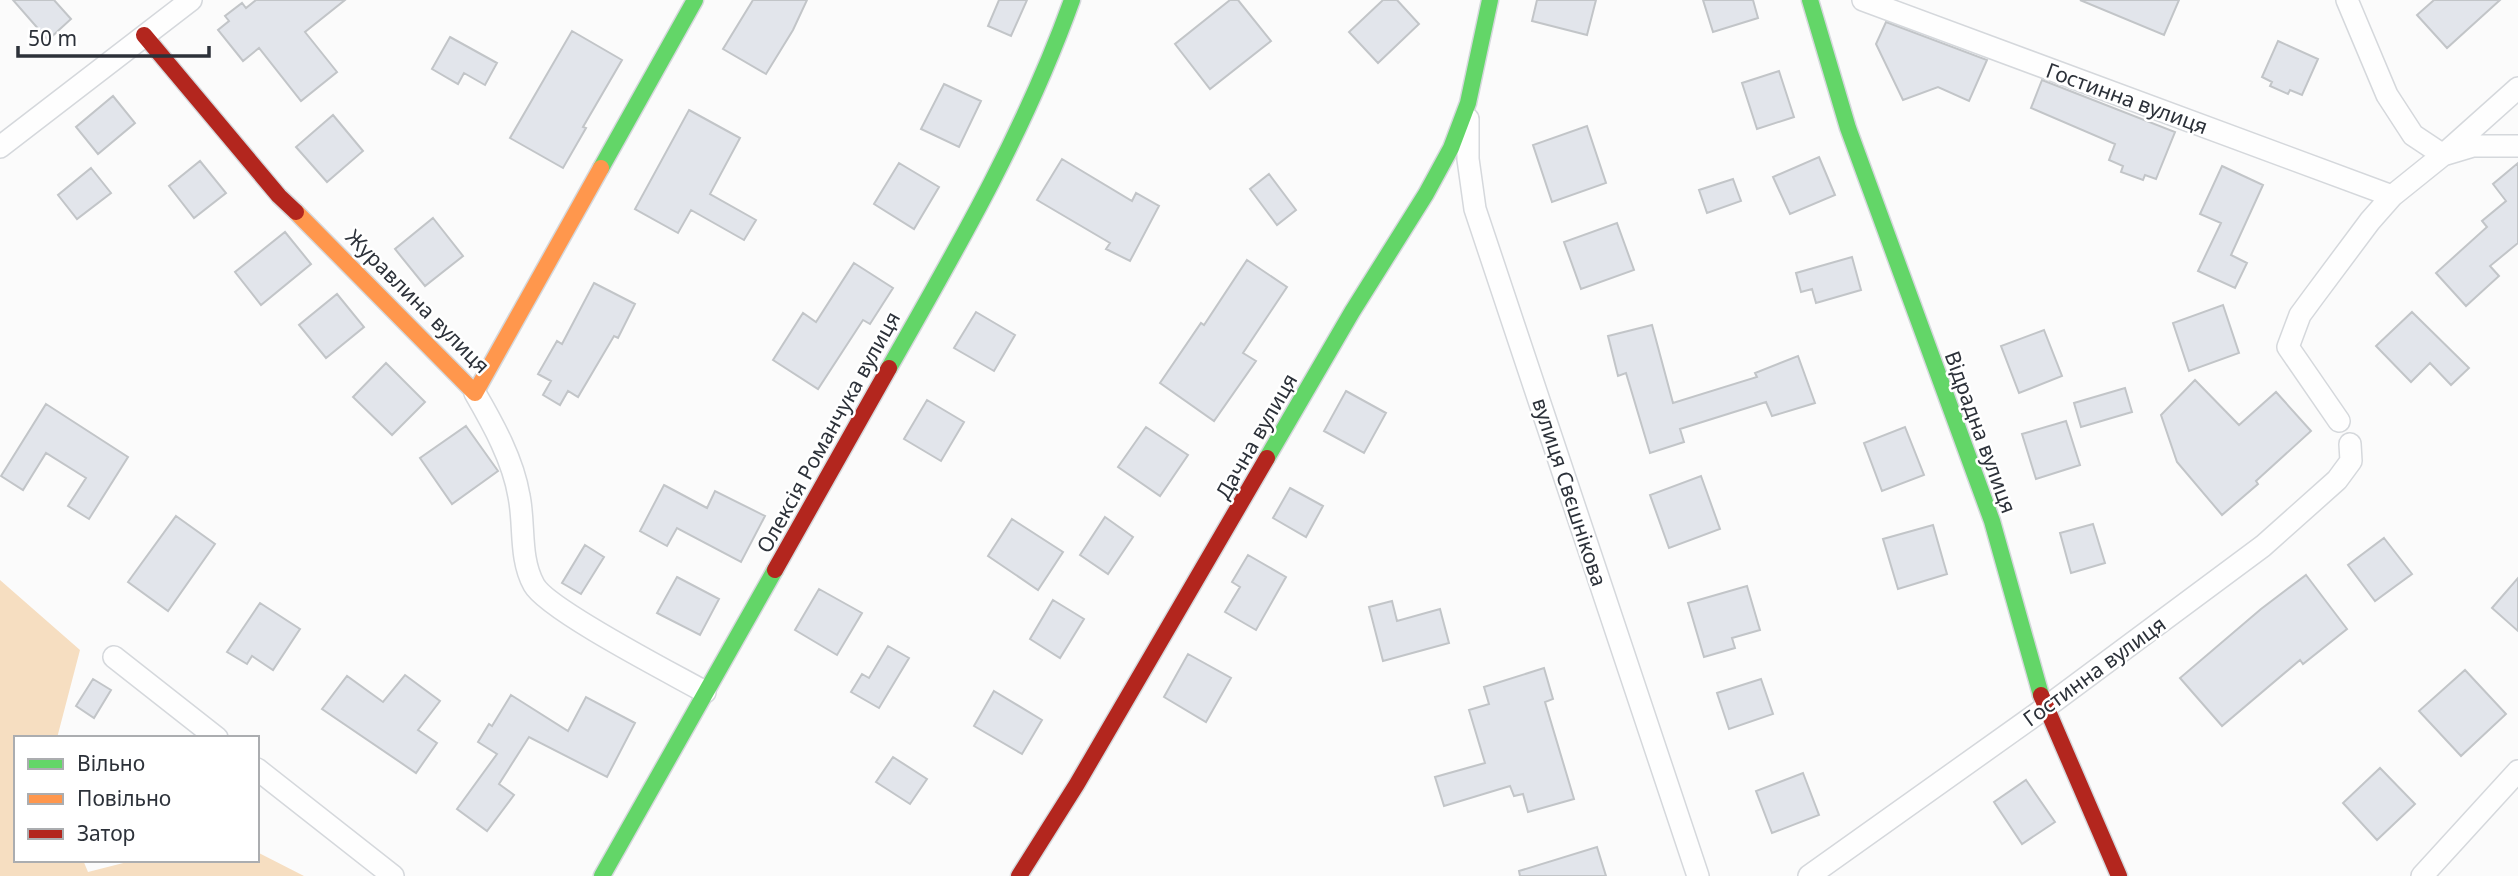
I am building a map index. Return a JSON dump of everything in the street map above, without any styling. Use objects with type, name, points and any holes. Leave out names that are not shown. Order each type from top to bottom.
[{"type":"street","points":[[0,147],[191,0]]},
{"type":"street","name":"Журавлина вулиця","points":[[144,35],[279,196],[327,241],[475,393],[695,0]]},
{"type":"street","name":"Олексія Романчука вулиця","points":[[602,876],[987,195],[1051,59],[1072,0]]},
{"type":"street","name":"Дачна вулиця","points":[[1019,876],[1077,784],[1352,312],[1426,194],[1451,148],[1468,103],[1490,0]]},
{"type":"street","name":"Відрадна вулиця","points":[[1810,0],[1848,128],[1992,521],[2045,708],[2119,876]]},
{"type":"street","name":"Гостинна вулиця","points":[[1863,0],[2392,196]]},
{"type":"street","points":[[2347,0],[2387,94],[2413,135],[2443,155]]},
{"type":"street","points":[[2339,421],[2288,347],[2300,315],[2370,221],[2392,196],[2518,88]]},
{"type":"street","name":"вулиця Свєшнікова","points":[[1468,103],[1468,159],[1475,209],[1698,876]]},
{"type":"street","points":[[2443,155],[2473,146],[2518,146]]},
{"type":"street","points":[[475,393],[504,450],[519,494],[525,565],[535,587],[563,611],[705,692]]},
{"type":"street","name":"Гостинна вулиця","points":[[1809,876],[2045,708],[2263,546],[2337,480],[2351,461],[2350,444]]},
{"type":"street","points":[[114,656],[214,736]]},
{"type":"street","points":[[259,771],[393,876]]},
{"type":"street","points":[[2422,876],[2518,771]]},
{"type":"shaded area","points":[[0,580],[80,650],[58,736],[14,736],[14,862],[84,862],[88,872],[127,862],[259,862],[259,853],[304,876],[0,876]]},
{"type":"building","points":[[13,0],[54,0],[71,19],[48,40]]},
{"type":"building","points":[[256,0],[345,0],[305,32],[337,72],[301,101],[259,48],[243,61],[218,30],[229,21],[225,16],[242,3],[246,8]]},
{"type":"building","points":[[753,0],[807,0],[793,30],[766,74],[723,49]]},
{"type":"building","points":[[999,0],[1027,0],[1011,36],[988,26]]},
{"type":"building","points":[[1230,0],[1238,0],[1271,41],[1210,89],[1175,44]]},
{"type":"building","points":[[1383,0],[1397,0],[1419,24],[1378,63],[1349,32]]},
{"type":"building","points":[[1537,0],[1596,0],[1587,35],[1532,21]]},
{"type":"building","points":[[1703,0],[1753,0],[1758,18],[1713,32]]},
{"type":"building","points":[[2080,0],[2179,0],[2164,35]]},
{"type":"building","points":[[2434,0],[2500,0],[2447,48],[2417,15]]},
{"type":"building","points":[[1886,22],[1987,60],[1969,101],[1938,87],[1903,100],[1876,44]]},
{"type":"building","points":[[572,31],[622,60],[583,127],[586,128],[563,168],[510,138]]},
{"type":"building","points":[[450,37],[497,63],[485,85],[464,73],[458,84],[432,69]]},
{"type":"building","points":[[2278,41],[2318,59],[2302,95],[2290,90],[2288,94],[2270,86],[2272,82],[2262,77]]},
{"type":"building","points":[[1779,71],[1794,117],[1757,129],[1742,83]]},
{"type":"building","points":[[2042,80],[2175,132],[2156,179],[2145,175],[2143,180],[2121,172],[2123,166],[2109,160],[2115,144],[2031,108]]},
{"type":"building","points":[[944,84],[981,101],[959,147],[921,129]]},
{"type":"building","points":[[113,96],[135,123],[98,154],[76,127]]},
{"type":"building","points":[[689,110],[740,138],[710,194],[756,220],[744,240],[691,210],[678,233],[635,209]]},
{"type":"building","points":[[333,115],[363,151],[327,182],[296,147]]},
{"type":"building","points":[[1587,126],[1606,183],[1552,202],[1533,145]]},
{"type":"building","points":[[1819,157],[1835,195],[1790,214],[1773,177]]},
{"type":"building","points":[[1062,159],[1132,201],[1136,193],[1159,206],[1130,261],[1106,249],[1110,243],[1037,200]]},
{"type":"building","points":[[200,161],[226,193],[194,218],[169,186]]},
{"type":"building","points":[[899,163],[939,187],[914,229],[874,204]]},
{"type":"building","points":[[2518,163],[2518,243],[2490,266],[2499,276],[2466,306],[2436,273],[2487,227],[2482,221],[2506,201],[2493,184]]},
{"type":"building","points":[[2222,166],[2263,185],[2231,255],[2247,263],[2235,288],[2198,271],[2221,223],[2200,214]]},
{"type":"building","points":[[91,168],[111,193],[77,219],[58,195]]},
{"type":"building","points":[[1269,174],[1296,210],[1277,225],[1250,189]]},
{"type":"building","points":[[1733,179],[1741,201],[1707,213],[1699,190]]},
{"type":"building","points":[[433,218],[463,256],[425,286],[395,249]]},
{"type":"building","points":[[1617,223],[1634,270],[1581,289],[1564,242]]},
{"type":"building","points":[[285,232],[311,264],[261,305],[235,272]]},
{"type":"building","points":[[1852,257],[1861,290],[1816,303],[1812,289],[1801,292],[1796,273]]},
{"type":"building","points":[[1247,260],[1287,287],[1243,353],[1256,361],[1214,421],[1160,383],[1201,323],[1204,325]]},
{"type":"building","points":[[854,263],[893,288],[870,324],[863,320],[818,389],[773,360],[803,313],[816,322]]},
{"type":"building","points":[[594,283],[635,304],[618,338],[614,336],[578,397],[568,391],[560,405],[543,395],[551,381],[538,374],[557,341],[562,344]]},
{"type":"building","points":[[337,294],[364,327],[326,358],[299,325]]},
{"type":"building","points":[[2223,305],[2239,353],[2189,371],[2173,323]]},
{"type":"building","points":[[976,312],[1015,335],[994,371],[954,348]]},
{"type":"building","points":[[2412,312],[2469,368],[2451,385],[2430,363],[2411,382],[2376,346]]},
{"type":"building","points":[[1652,325],[1673,403],[1757,377],[1755,373],[1798,356],[1815,403],[1772,416],[1766,402],[1680,429],[1684,442],[1650,453],[1626,373],[1618,376],[1608,336]]},
{"type":"building","points":[[2044,330],[2062,376],[2019,393],[2001,346]]},
{"type":"building","points":[[386,363],[425,402],[392,435],[353,397]]},
{"type":"building","points":[[2195,380],[2239,425],[2276,392],[2311,431],[2256,481],[2258,484],[2222,515],[2177,462],[2161,415]]},
{"type":"building","points":[[2125,388],[2132,412],[2081,427],[2074,403]]},
{"type":"building","points":[[1346,391],[1386,413],[1364,453],[1324,431]]},
{"type":"building","points":[[927,400],[964,422],[941,461],[904,439]]},
{"type":"building","points":[[46,404],[128,457],[89,519],[68,506],[86,478],[46,453],[23,490],[1,476]]},
{"type":"building","points":[[2066,421],[2080,465],[2036,479],[2022,434]]},
{"type":"building","points":[[466,426],[498,471],[452,504],[420,458]]},
{"type":"building","points":[[1146,427],[1188,455],[1160,496],[1118,467]]},
{"type":"building","points":[[1905,427],[1924,475],[1882,491],[1864,443]]},
{"type":"building","points":[[1701,476],[1720,529],[1669,548],[1650,495]]},
{"type":"building","points":[[664,485],[707,508],[715,491],[765,516],[741,562],[677,528],[667,546],[640,531]]},
{"type":"building","points":[[1290,488],[1323,506],[1306,537],[1273,518]]},
{"type":"building","points":[[176,516],[215,544],[168,611],[128,582]]},
{"type":"building","points":[[1105,517],[1133,537],[1108,574],[1080,555]]},
{"type":"building","points":[[1012,519],[1063,552],[1038,590],[988,556]]},
{"type":"building","points":[[2093,524],[2105,563],[2071,573],[2060,533]]},
{"type":"building","points":[[1933,525],[1947,574],[1898,589],[1883,539]]},
{"type":"building","points":[[2384,538],[2412,574],[2375,601],[2348,565]]},
{"type":"building","points":[[585,545],[604,557],[581,594],[562,583]]},
{"type":"building","points":[[1248,555],[1286,577],[1256,630],[1225,612],[1240,587],[1232,582]]},
{"type":"building","points":[[2306,575],[2347,629],[2303,664],[2300,660],[2222,726],[2180,678],[2261,609]]},
{"type":"building","points":[[677,577],[719,599],[700,635],[657,613]]},
{"type":"building","points":[[2518,578],[2518,631],[2492,608]]},
{"type":"building","points":[[1747,586],[1760,630],[1732,638],[1735,648],[1704,657],[1688,603]]},
{"type":"building","points":[[819,589],[862,613],[837,655],[795,630]]},
{"type":"building","points":[[1053,600],[1084,619],[1060,658],[1030,639]]},
{"type":"building","points":[[1392,601],[1397,621],[1440,609],[1449,643],[1383,661],[1369,607]]},
{"type":"building","points":[[260,603],[300,629],[273,670],[252,656],[247,664],[227,652]]},
{"type":"building","points":[[888,646],[909,658],[879,708],[851,692],[862,674],[869,678]]},
{"type":"building","points":[[1188,654],[1231,678],[1206,722],[1164,697]]},
{"type":"building","points":[[1544,668],[1553,699],[1545,702],[1574,799],[1528,812],[1523,794],[1514,796],[1510,786],[1444,806],[1435,777],[1485,763],[1469,710],[1489,704],[1484,687]]},
{"type":"building","points":[[2465,670],[2506,714],[2461,756],[2419,711]]},
{"type":"building","points":[[405,675],[440,701],[418,730],[437,743],[416,773],[322,709],[347,676],[383,702]]},
{"type":"building","points":[[93,679],[111,690],[94,718],[76,706]]},
{"type":"building","points":[[1761,679],[1773,714],[1729,729],[1717,693]]},
{"type":"building","points":[[994,691],[1042,720],[1022,754],[974,726]]},
{"type":"building","points":[[511,695],[568,731],[586,697],[635,723],[607,777],[529,737],[499,784],[514,795],[487,831],[457,809],[497,754],[478,742],[489,724],[492,726]]},
{"type":"building","points":[[893,757],[927,779],[910,804],[876,782]]},
{"type":"building","points":[[2380,768],[2415,804],[2377,840],[2343,803]]},
{"type":"building","points":[[1803,773],[1819,815],[1772,833],[1756,791]]},
{"type":"building","points":[[2026,780],[2055,822],[2022,844],[1994,802]]},
{"type":"building","points":[[1597,847],[1606,876],[1520,876],[1519,871]]},
{"type":"traffic: fast","points":[[601,168],[695,0]]},
{"type":"traffic: fast","points":[[889,368],[965,233],[1012,142],[1072,0]]},
{"type":"traffic: fast","points":[[1267,458],[1451,148],[1468,103],[1490,0]]},
{"type":"traffic: fast","points":[[1810,0],[1848,128],[1992,521],[2041,695]]},
{"type":"traffic: fast","points":[[602,876],[775,570]]},
{"type":"traffic: slow","points":[[296,212],[475,393],[601,168]]},
{"type":"traffic: jam","points":[[144,35],[279,196],[296,212]]},
{"type":"traffic: jam","points":[[775,570],[889,368]]},
{"type":"traffic: jam","points":[[1019,876],[1077,784],[1267,458]]},
{"type":"traffic: jam","points":[[2041,695],[2119,876]]}]
